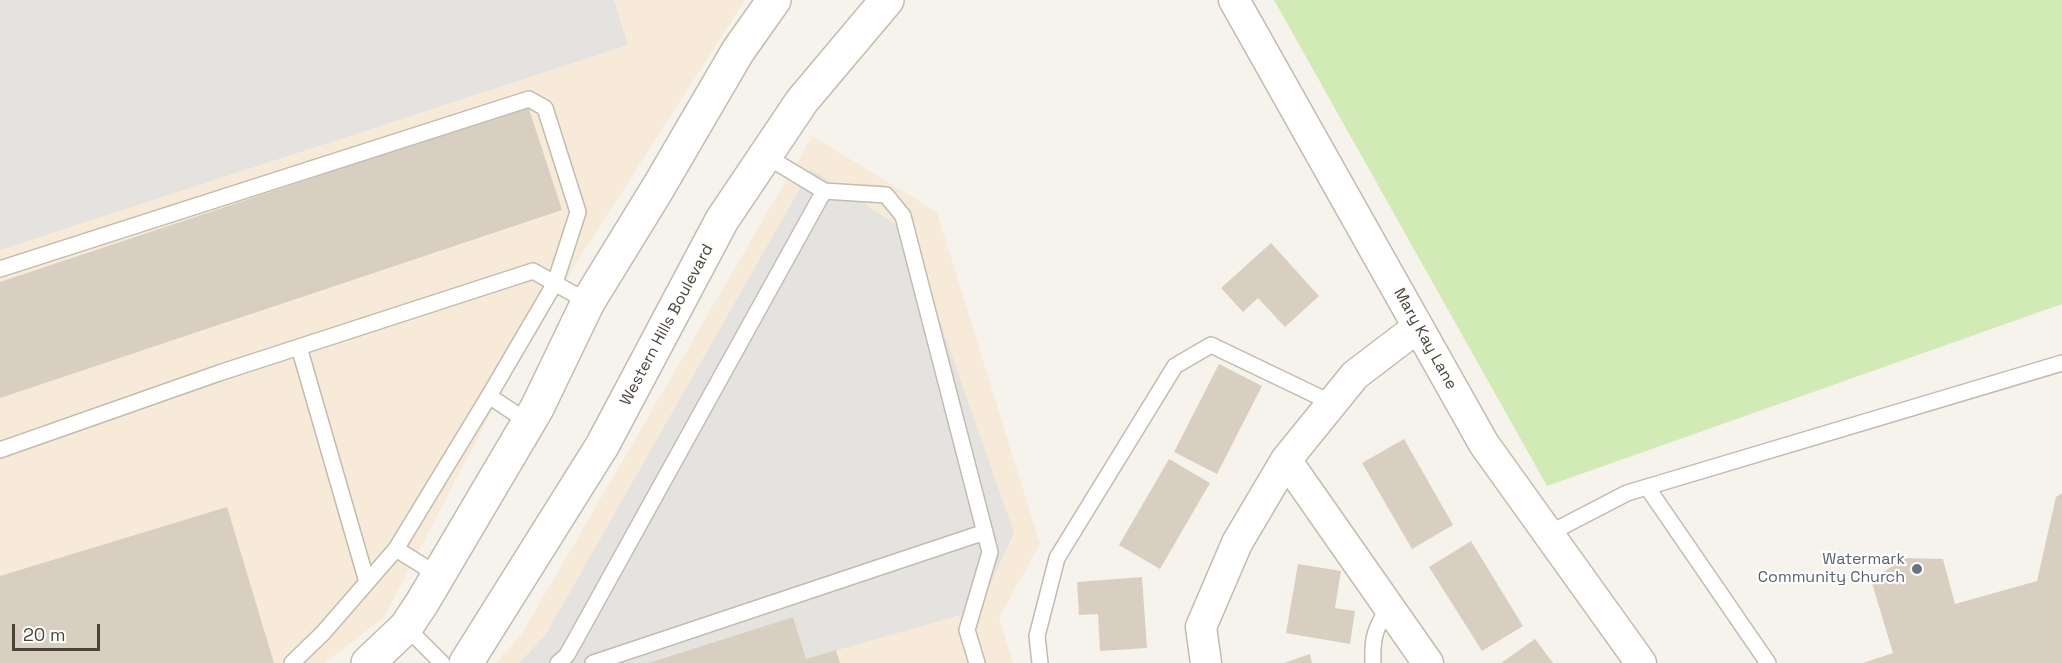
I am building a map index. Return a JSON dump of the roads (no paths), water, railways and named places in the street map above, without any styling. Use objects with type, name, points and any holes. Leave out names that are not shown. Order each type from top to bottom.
[{"type":"street","points":[[368,663],[406,627],[438,575],[528,422],[588,302],[738,51],[774,0]]},
{"type":"street","name":"Western Hills Boulevard","points":[[466,663],[602,446],[722,220],[802,101],[887,0]]},
{"type":"street","name":"Mary Kay Lane","points":[[1234,0],[1484,444],[1641,663]]},
{"type":"street","points":[[1206,663],[1201,627],[1237,543],[1286,460],[1355,375],[1418,327]]},
{"type":"street","points":[[1286,460],[1428,663]]},
{"type":"lane","points":[[0,270],[529,99],[545,108],[578,212],[555,283],[396,549],[322,633],[292,663]]},
{"type":"lane","points":[[766,156],[824,191],[886,195],[903,216],[990,552],[967,630],[977,663]]},
{"type":"lane","points":[[567,660],[824,191]]},
{"type":"lane","points":[[0,450],[219,373],[533,271],[588,302]]},
{"type":"lane","points":[[1040,663],[1037,636],[1057,558],[1175,366],[1211,345],[1332,404]]},
{"type":"lane","points":[[299,347],[367,582]]},
{"type":"lane","points":[[1548,534],[1628,493],[2062,363]]},
{"type":"lane","points":[[489,396],[528,422]]},
{"type":"lane","points":[[1647,487],[1767,663]]},
{"type":"lane","points":[[593,663],[985,532]]},
{"type":"lane","points":[[396,549],[438,575]]},
{"type":"lane","points":[[1373,663],[1376,626],[1389,607]]},
{"type":"lane","points":[[406,627],[442,663]]},
{"type":"place","name":"Watermark Community Church","points":[[1917,569]]}]
